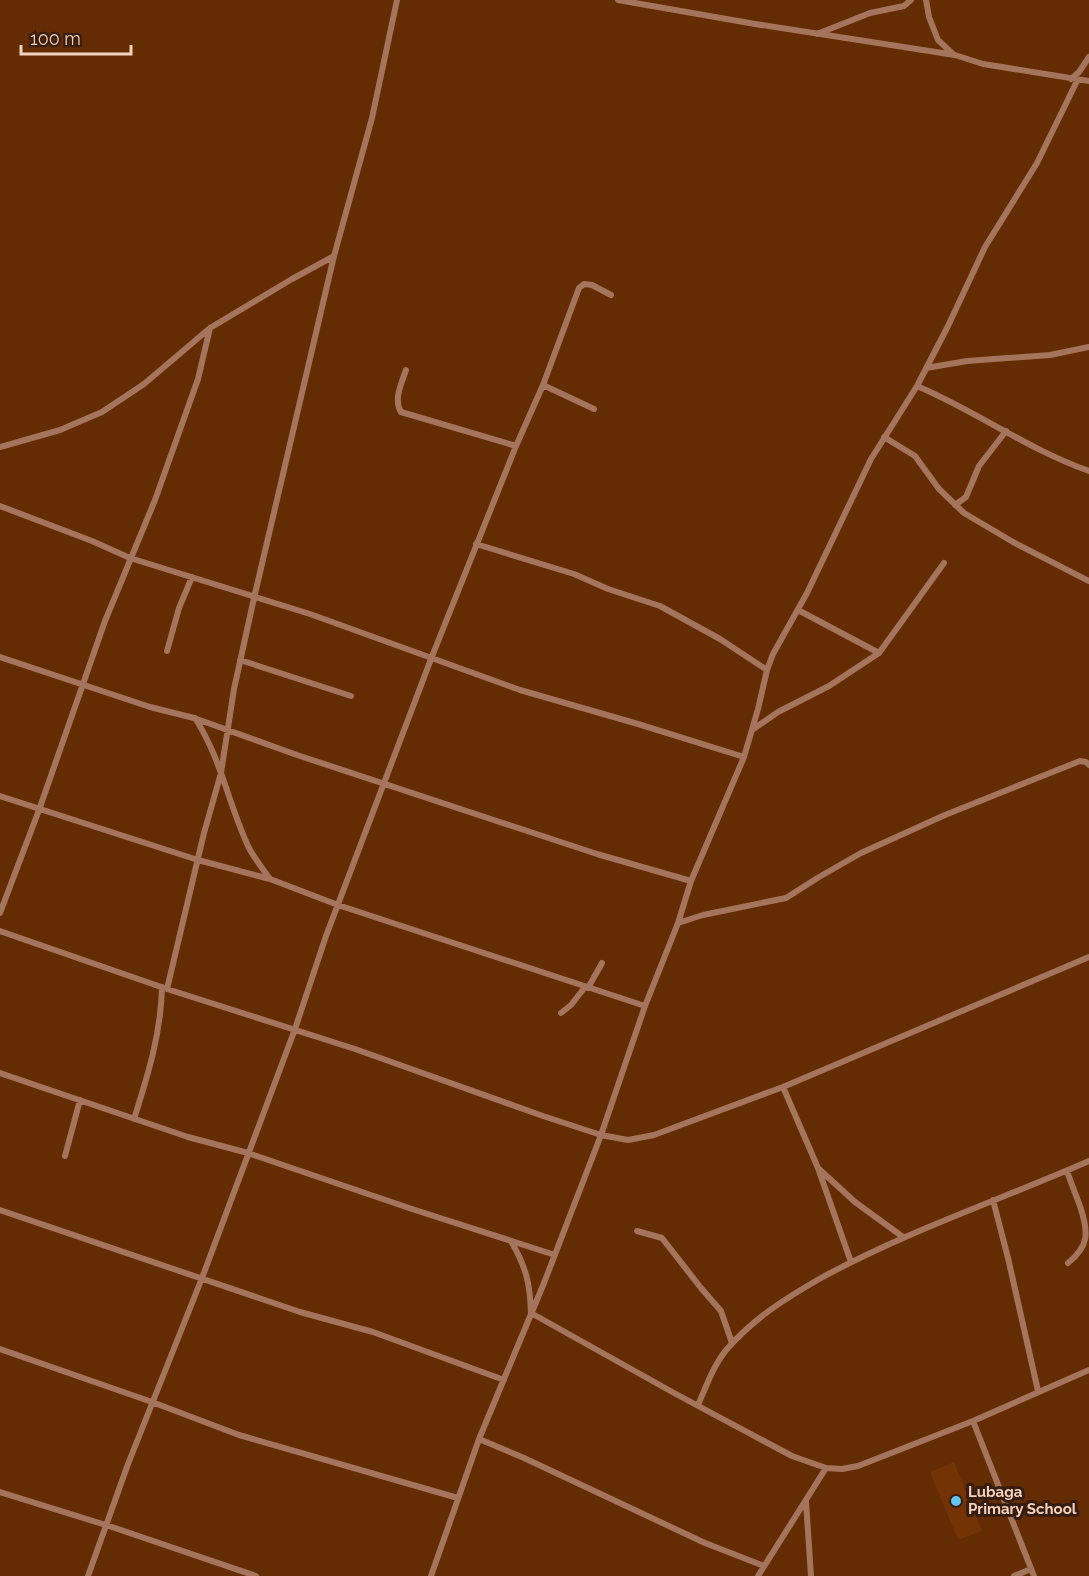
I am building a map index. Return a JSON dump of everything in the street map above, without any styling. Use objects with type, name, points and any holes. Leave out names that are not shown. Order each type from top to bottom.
[{"type":"street","points":[[134,1119],[149,1072],[157,1039],[164,988],[221,773],[240,660],[254,598],[334,256],[372,118],[398,0]]},
{"type":"street","points":[[618,0],[955,55],[983,64],[1089,81]]},
{"type":"street","points":[[816,34],[870,13],[903,6],[911,0]]},
{"type":"street","points":[[926,0],[929,17],[938,40],[955,55]]},
{"type":"street","points":[[430,1576],[479,1439],[555,1255],[601,1135],[691,881],[744,757],[767,670],[781,637],[798,610],[871,459],[917,386],[985,247],[1037,163],[1074,80],[1089,57]]},
{"type":"street","points":[[0,447],[60,430],[102,412],[144,384],[210,328],[334,256]]},
{"type":"street","points":[[88,1576],[295,1029],[338,905],[430,659],[543,385],[580,286],[590,285],[611,295]]},
{"type":"street","points":[[0,913],[39,810],[82,683],[155,500],[196,386],[210,328]]},
{"type":"street","points":[[926,368],[967,361],[1050,355],[1089,347]]},
{"type":"street","points":[[406,370],[397,401],[401,411],[516,446]]},
{"type":"street","points":[[543,385],[594,409]]},
{"type":"street","points":[[917,386],[1042,451],[1089,471]]},
{"type":"street","points":[[955,505],[966,497],[979,466],[1006,431]]},
{"type":"street","points":[[884,437],[915,456],[939,489],[955,505],[1013,542],[1089,581]]},
{"type":"street","points":[[0,506],[81,536],[130,558],[309,615],[520,690],[744,757]]},
{"type":"street","points":[[476,544],[574,574],[608,589],[660,606],[720,639],[767,670]]},
{"type":"street","points":[[752,731],[788,706],[829,686],[879,653],[944,563]]},
{"type":"street","points":[[166,651],[179,608],[192,577]]},
{"type":"street","points":[[798,610],[879,653]]},
{"type":"street","points":[[0,657],[150,707],[194,718],[597,854],[691,881]]},
{"type":"street","points":[[240,660],[351,696]]},
{"type":"street","points":[[194,718],[208,739],[248,845],[270,879]]},
{"type":"street","points":[[678,923],[703,915],[786,898],[861,853],[945,815],[1080,761],[1089,765]]},
{"type":"street","points":[[0,796],[198,860],[270,879],[338,905],[645,1006]]},
{"type":"street","points":[[0,931],[617,1139],[641,1139],[783,1087],[1089,957]]},
{"type":"street","points":[[561,1013],[572,1005],[587,988],[602,963]]},
{"type":"street","points":[[0,1073],[188,1137],[248,1153],[555,1255]]},
{"type":"street","points":[[783,1087],[818,1168],[851,1262]]},
{"type":"street","points":[[65,1156],[81,1100]]},
{"type":"street","points":[[698,1405],[724,1353],[752,1323],[779,1302],[851,1262],[903,1237],[1089,1161]]},
{"type":"street","points":[[818,1168],[855,1202],[903,1237]]},
{"type":"street","points":[[1067,1171],[1088,1234],[1084,1249],[1068,1263]]},
{"type":"street","points":[[993,1200],[1038,1391]]},
{"type":"street","points":[[0,1210],[300,1312],[373,1332],[504,1380]]},
{"type":"street","points":[[637,1231],[655,1234],[662,1238],[700,1288],[722,1311],[732,1343]]},
{"type":"street","points":[[511,1241],[527,1272],[531,1313]]},
{"type":"street","points":[[531,1313],[792,1456],[826,1468],[842,1469],[858,1466],[973,1421],[1089,1370]]},
{"type":"street","points":[[0,1349],[239,1435],[458,1498]]},
{"type":"street","points":[[973,1421],[1032,1573],[1014,1576]]},
{"type":"street","points":[[479,1439],[705,1543],[764,1566]]},
{"type":"street","points":[[758,1576],[826,1468]]},
{"type":"street","points":[[0,1492],[256,1576]]},
{"type":"street","points":[[806,1502],[811,1576]]},
{"type":"shaded area","name":"Lubaga Primary School","points":[[954,1462],[982,1531],[958,1540],[930,1472]]},
{"type":"place","name":"Lubaga Primary School","points":[[956,1501]]}]
